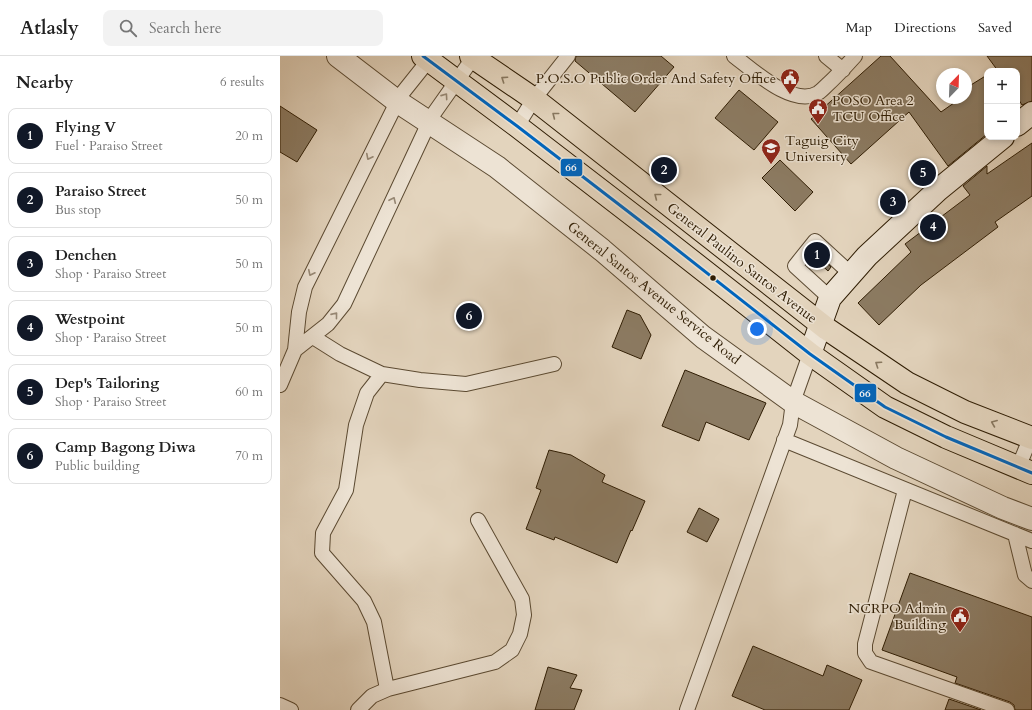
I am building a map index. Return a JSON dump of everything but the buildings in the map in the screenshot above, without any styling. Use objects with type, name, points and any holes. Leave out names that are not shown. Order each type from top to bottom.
[{"type":"main road","name":"General Paulino Santos Avenue","points":[[428,57],[810,354],[885,407],[946,437],[1025,470]]},
{"type":"main road","name":"General Paulino Santos Avenue","points":[[472,57],[534,100],[820,324],[907,383],[965,412],[1031,437]]},
{"type":"street","name":"General Santos Avenue Service Road","points":[[338,56],[398,102],[497,167],[602,250],[703,337],[793,402],[896,458],[1003,508],[1032,519]]},
{"type":"street","points":[[1020,123],[1032,113]]},
{"type":"street","points":[[810,354],[830,298],[851,274],[867,256],[938,190],[999,140]]},
{"type":"lane","points":[[517,126],[534,100],[568,56]]},
{"type":"lane","points":[[734,56],[778,88],[798,96],[818,94],[855,56]]},
{"type":"lane","points":[[826,56],[843,70]]},
{"type":"lane","points":[[280,385],[295,350],[299,312],[304,287],[400,96],[428,57]]},
{"type":"lane","points":[[295,350],[328,324],[344,304],[432,116],[472,57]]},
{"type":"lane","points":[[830,298],[795,266],[815,241],[851,274]]},
{"type":"lane","points":[[313,337],[340,354],[382,374],[420,380],[466,384],[554,364]]},
{"type":"lane","points":[[686,710],[790,424],[793,402],[810,354]]},
{"type":"lane","points":[[382,374],[367,393],[356,425],[346,490],[323,533],[322,553],[364,601],[374,622],[388,689]]},
{"type":"lane","points":[[1025,470],[1031,437]]},
{"type":"lane","points":[[784,440],[1032,542]]},
{"type":"lane","points":[[905,490],[865,644],[865,653],[871,662],[1007,710]]},
{"type":"lane","points":[[358,710],[372,696],[388,689],[495,662],[512,650],[520,634],[524,615],[522,599],[478,520]]},
{"type":"lane","points":[[1015,534],[1025,575],[1032,581]]},
{"type":"lane","points":[[280,705],[291,710]]},
{"type":"transit line","name":"66","points":[[423,56],[656,233],[810,354],[885,407],[946,437],[1032,473]]},
{"type":"place","name":"P.O.S.O Public Order And Safety Office","points":[[790,95]]},
{"type":"place","name":"POSO Area 2 TCU Office","points":[[818,125]]},
{"type":"place","name":"Taguig City University","points":[[771,165]]},
{"type":"place","name":"Paraiso Street","points":[[664,170]]},
{"type":"place","name":"Dep's Tailoring","points":[[923,173]]},
{"type":"place","name":"Denchen","points":[[893,202]]},
{"type":"place","name":"Westpoint","points":[[933,227]]},
{"type":"place","name":"Flying V","points":[[817,255]]},
{"type":"place","name":"Camp Bagong Diwa","points":[[469,316]]},
{"type":"place","name":"NCRPO Admin Building","points":[[960,633]]}]
